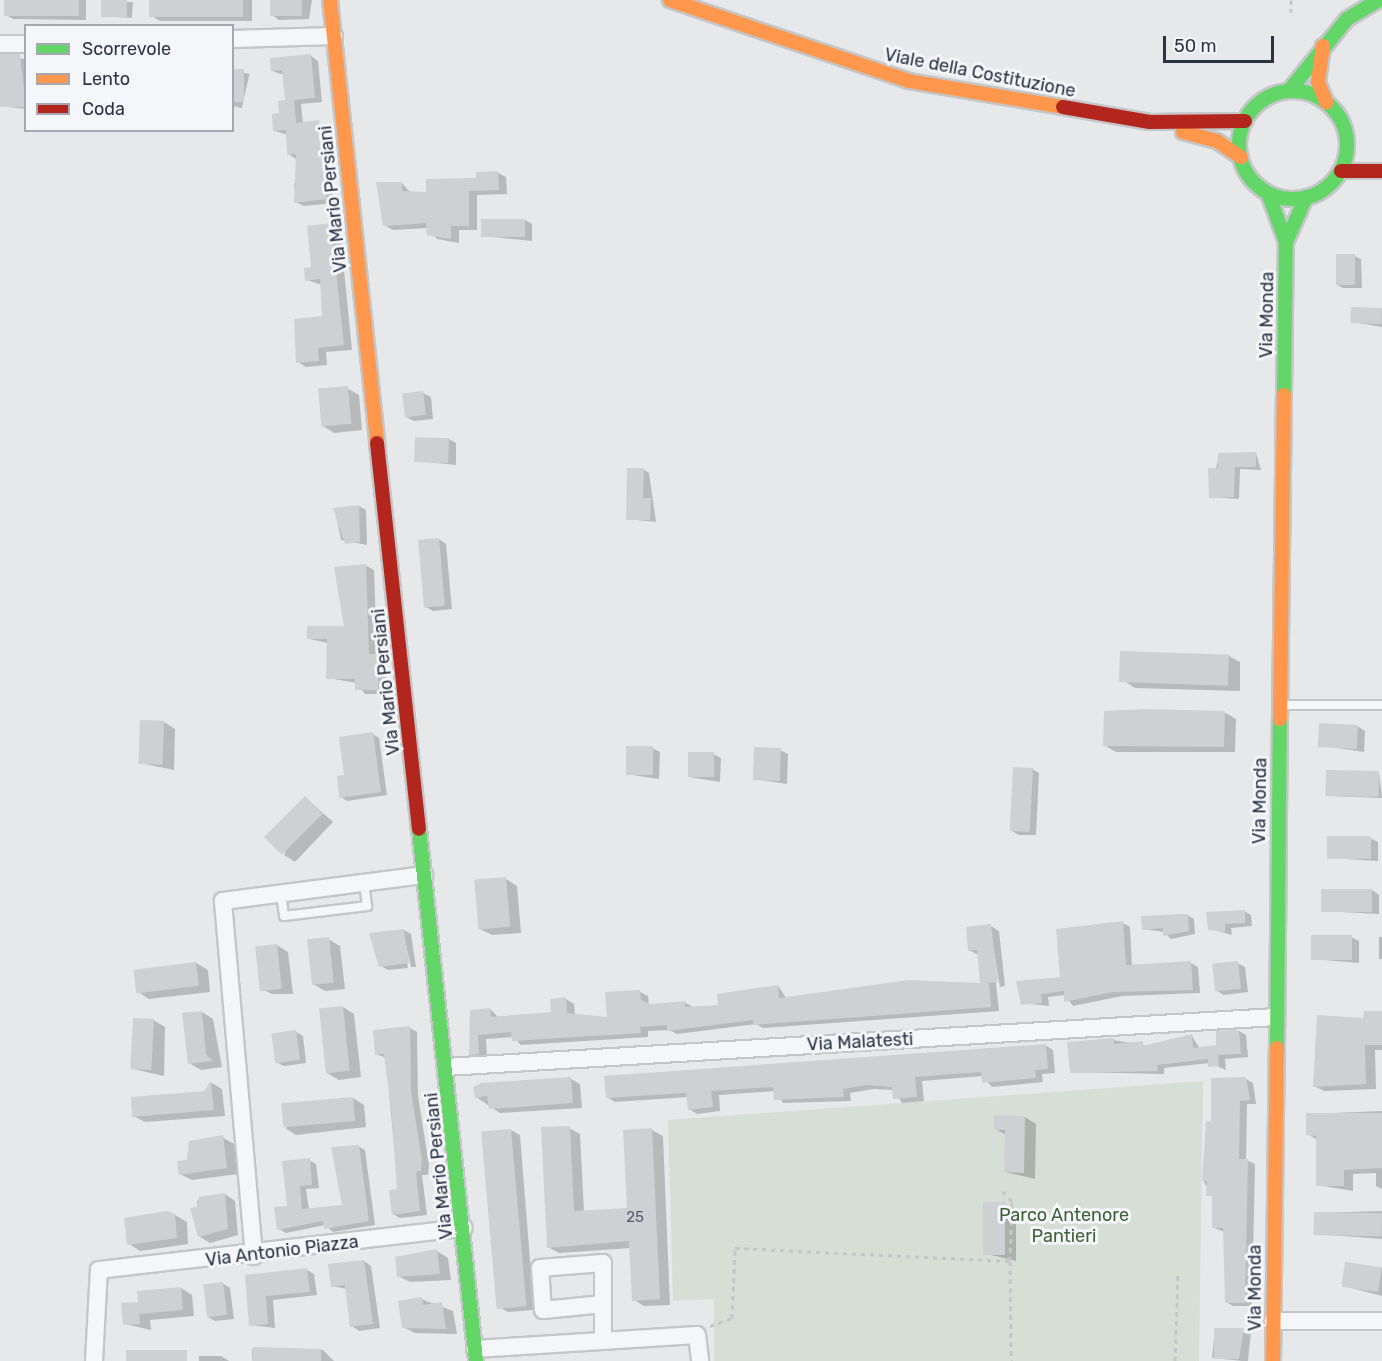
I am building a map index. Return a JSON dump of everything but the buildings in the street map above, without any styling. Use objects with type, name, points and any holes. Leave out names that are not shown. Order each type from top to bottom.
[{"type":"main road","name":"Via Mario Persiani","points":[[330,0],[476,1355]]},
{"type":"main road","name":"Viale della Costituzione","points":[[670,0],[784,43],[909,81],[1150,122],[1216,141],[1241,157]]},
{"type":"main road","points":[[1323,43],[1318,82],[1326,102],[1344,127],[1347,142],[1341,171],[1320,192],[1306,197],[1268,192],[1256,183],[1241,157],[1245,121],[1256,106],[1289,91],[1323,43],[1347,19],[1379,0]]},
{"type":"main road","points":[[1289,91],[1326,102]]},
{"type":"main road","name":"Viale della Costituzione","points":[[1150,122],[1245,121]]},
{"type":"main road","points":[[1347,142],[1373,156]]},
{"type":"main road","points":[[1341,171],[1382,171]]},
{"type":"main road","name":"Via Monda","points":[[1268,192],[1286,242],[1275,1017],[1273,1361]]},
{"type":"main road","name":"Via Monda","points":[[1286,242],[1306,197]]},
{"type":"street","points":[[234,39],[334,36]]},
{"type":"street","points":[[0,44],[24,44]]},
{"type":"street","points":[[254,1256],[224,902],[424,875]]},
{"type":"street","name":"Via Malatesti","points":[[446,1067],[1275,1017]]},
{"type":"street","name":"Via Antonio Piazza","points":[[94,1361],[99,1270],[254,1256],[464,1228]]},
{"type":"street","points":[[603,1304],[543,1310],[540,1268],[603,1263],[603,1304],[603,1339]]},
{"type":"street","points":[[1273,1321],[1382,1321]]},
{"type":"street","points":[[476,1355],[603,1339],[697,1335],[699,1361]]},
{"type":"lane","points":[[1279,705],[1382,705]]},
{"type":"lane","points":[[281,894],[284,916],[367,906],[364,883]]},
{"type":"path","points":[[1291,0],[1291,12]]},
{"type":"path","points":[[1002,1191],[1012,1202],[1011,1361]]},
{"type":"path","points":[[689,1335],[732,1317],[735,1248],[1010,1261]]},
{"type":"path","points":[[1175,1361],[1178,1272]]},
{"type":"green space","name":"Parco Antenore Pantieri","points":[[1203,1081],[1199,1361],[714,1361],[714,1299],[673,1301],[668,1120]]},
{"type":"traffic: fast","points":[[1289,91],[1347,19],[1379,0]]},
{"type":"traffic: fast","points":[[1293,91],[1314,96],[1331,107],[1342,124],[1347,145],[1342,166],[1331,183],[1314,194],[1293,199],[1272,194],[1255,183],[1244,166],[1239,145],[1244,124],[1255,107],[1272,96],[1293,91]]},
{"type":"traffic: fast","points":[[1268,193],[1286,242]]},
{"type":"traffic: fast","points":[[1284,395],[1286,242],[1306,197]]},
{"type":"traffic: fast","points":[[1277,1048],[1280,719]]},
{"type":"traffic: fast","points":[[419,829],[476,1361]]},
{"type":"traffic: slow","points":[[330,0],[377,443]]},
{"type":"traffic: slow","points":[[670,0],[909,81],[1063,107]]},
{"type":"traffic: slow","points":[[1323,46],[1318,82],[1326,102]]},
{"type":"traffic: slow","points":[[1183,132],[1217,141],[1241,157]]},
{"type":"traffic: slow","points":[[1280,719],[1284,395]]},
{"type":"traffic: slow","points":[[1273,1361],[1277,1048]]},
{"type":"traffic: jam","points":[[1063,107],[1150,122],[1245,121]]},
{"type":"traffic: jam","points":[[1341,171],[1382,171]]},
{"type":"traffic: jam","points":[[377,443],[419,829]]}]
